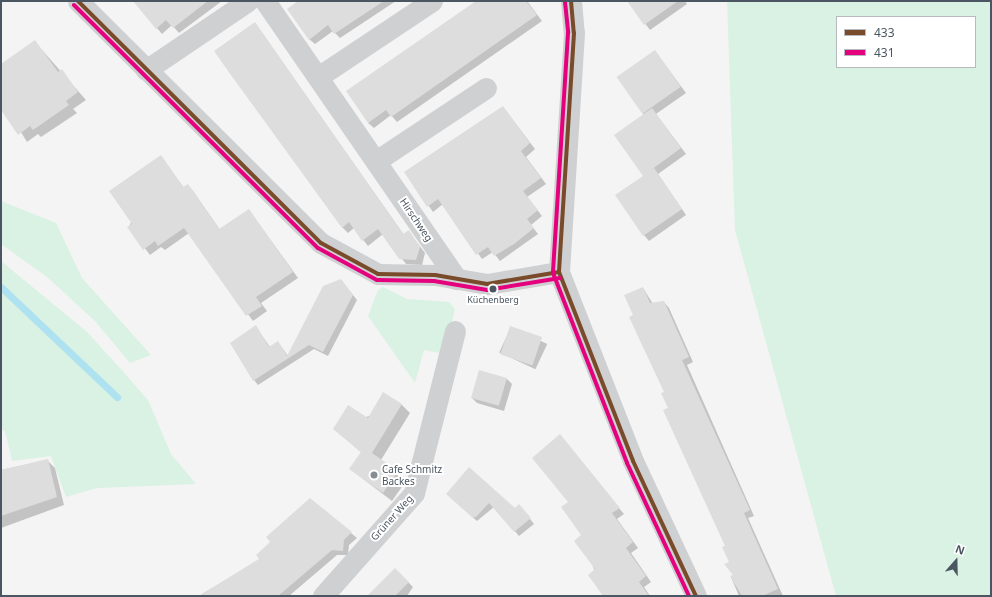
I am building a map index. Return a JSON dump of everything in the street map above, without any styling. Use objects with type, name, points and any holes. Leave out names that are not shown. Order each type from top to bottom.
[{"type":"street","points":[[146,70],[248,1]]},
{"type":"street","name":"Hirschweg","points":[[265,1],[457,279]]},
{"type":"street","points":[[318,77],[432,1]]},
{"type":"street","points":[[571,1],[574,33],[559,272],[633,462],[696,596]]},
{"type":"street","points":[[83,3],[146,70],[321,243],[378,274],[457,279],[487,284],[559,272]]},
{"type":"street","points":[[376,162],[486,88]]},
{"type":"street","name":"Grüner Weg","points":[[323,596],[414,493],[455,332]]},
{"type":"green space","points":[[727,1],[991,1],[991,596],[836,596],[735,230]]},
{"type":"green space","points":[[1,201],[56,223],[82,278],[151,355],[130,363],[95,321],[47,277],[1,244]]},
{"type":"green space","points":[[1,261],[87,332],[148,400],[171,454],[196,484],[97,488],[66,497],[51,456],[12,461],[5,431],[1,430]]},
{"type":"green space","points":[[383,287],[407,299],[449,302],[455,309],[446,347],[439,353],[424,350],[415,383],[368,316],[378,290]]},
{"type":"building","points":[[133,1],[208,1],[173,28],[166,20],[156,29]]},
{"type":"building","points":[[298,1],[384,1],[334,34],[328,25],[309,40],[287,9]]},
{"type":"building","points":[[476,1],[526,1],[537,15],[391,117],[386,110],[368,123],[346,91]]},
{"type":"building","points":[[627,1],[678,1],[644,25]]},
{"type":"building","points":[[255,22],[403,234],[409,230],[420,247],[416,260],[399,259],[378,229],[362,241],[349,222],[342,228],[214,51]]},
{"type":"building","points":[[35,40],[58,72],[62,69],[78,92],[66,101],[69,105],[33,130],[30,126],[18,135],[1,110],[1,64]]},
{"type":"building","points":[[655,50],[681,87],[642,114],[616,77]]},
{"type":"building","points":[[503,106],[530,143],[521,151],[541,178],[523,191],[538,210],[527,219],[534,228],[514,244],[494,256],[488,247],[476,255],[438,199],[427,207],[404,172]]},
{"type":"building","points":[[652,108],[681,148],[647,173],[654,168],[682,209],[643,236],[615,195],[643,176],[614,135]]},
{"type":"building","points":[[161,155],[183,187],[188,184],[219,229],[249,209],[293,272],[256,297],[262,306],[246,316],[184,228],[158,246],[155,241],[143,250],[127,227],[132,224],[109,191]]},
{"type":"building","points":[[341,279],[353,295],[323,352],[309,345],[253,381],[230,343],[256,325],[269,347],[278,341],[287,356],[323,286]]},
{"type":"building","points":[[643,287],[650,303],[664,301],[689,357],[682,360],[750,510],[744,513],[778,589],[762,596],[742,596],[730,576],[733,575],[724,564],[729,562],[722,547],[725,546],[663,410],[668,408],[661,393],[664,392],[629,317],[633,315],[624,295]]},
{"type":"building","points":[[510,326],[542,337],[532,365],[500,354]]},
{"type":"building","points":[[479,370],[507,378],[499,406],[471,398]]},
{"type":"building","points":[[383,392],[402,404],[372,453],[398,471],[383,493],[349,469],[361,452],[333,429],[348,405],[368,418]]},
{"type":"building","points":[[560,434],[620,508],[612,513],[633,542],[626,548],[646,576],[639,582],[649,596],[603,596],[588,575],[595,569],[574,541],[581,535],[561,507],[568,502],[532,458]]},
{"type":"building","points":[[48,459],[57,497],[1,516],[1,470]]},
{"type":"building","points":[[469,467],[515,508],[519,504],[531,518],[514,532],[489,503],[476,517],[472,517],[446,494]]},
{"type":"building","points":[[310,498],[352,532],[344,540],[343,551],[332,550],[278,596],[199,596],[259,559],[256,555],[270,542],[266,537]]},
{"type":"building","points":[[395,568],[409,582],[395,596],[367,596]]},
{"type":"waterway","points":[[1,287],[117,397]]},
{"type":"transit line","name":"433","points":[[78,1],[321,243],[378,274],[435,275],[487,284],[559,272]]},
{"type":"transit line","name":"433","points":[[571,1],[574,33],[559,272],[633,461],[696,596]]},
{"type":"transit line","name":"431","points":[[565,2],[568,33],[553,273],[627,463],[689,596]]},
{"type":"transit line","name":"431","points":[[74,5],[318,248],[377,280],[434,281],[487,290],[560,278]]},
{"type":"place","name":"Küchenberg","points":[[493,289]]},
{"type":"place","name":"Cafe Schmitz Backes","points":[[374,475]]}]
